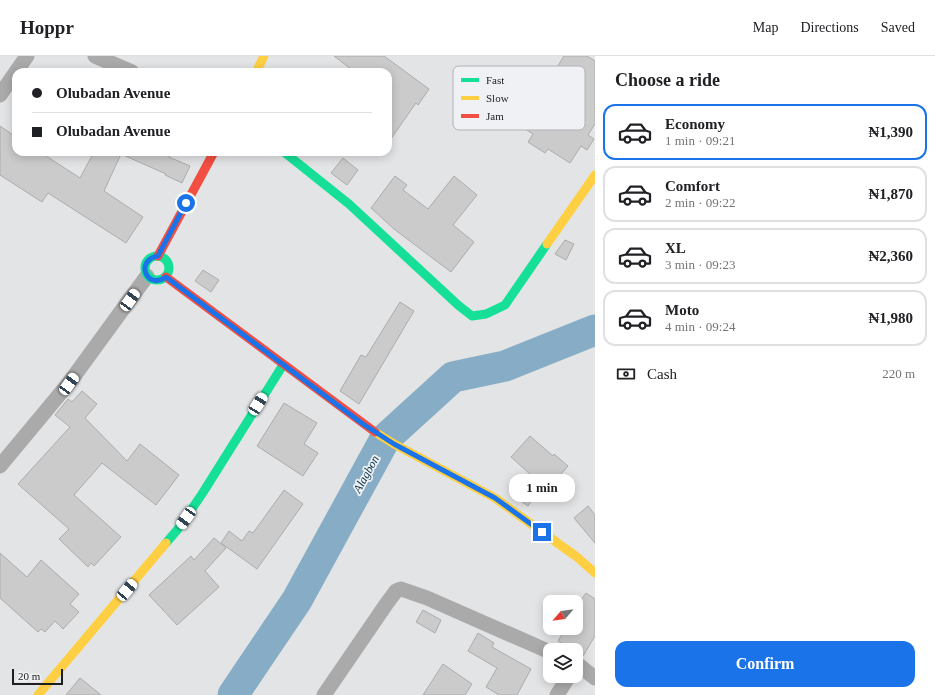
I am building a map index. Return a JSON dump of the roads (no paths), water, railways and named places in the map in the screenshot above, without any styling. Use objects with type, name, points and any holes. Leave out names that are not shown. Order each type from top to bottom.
[{"type":"street","points":[[95,56],[123,68]]},
{"type":"street","points":[[258,68],[264,56]]},
{"type":"street","points":[[18,68],[26,57]]},
{"type":"street","points":[[0,95],[12,77]]},
{"type":"street","points":[[158,256],[212,156]]},
{"type":"street","points":[[289,156],[349,204],[458,305],[472,316],[486,314],[505,305],[595,175]]},
{"type":"street","points":[[158,256],[163,257],[167,261],[169,272],[162,280],[156,281],[147,276],[145,265],[152,257],[158,256]]},
{"type":"street","points":[[1,462],[69,384],[147,276]]},
{"type":"street","points":[[166,277],[363,424],[394,444],[495,498],[577,557],[595,573]]},
{"type":"street","points":[[38,695],[178,529],[206,488],[283,365]]},
{"type":"street","points":[[324,695],[387,603],[396,591],[401,589],[427,598],[543,649]]},
{"type":"street","points":[[583,671],[595,678]]},
{"type":"street","points":[[557,695],[565,683]]},
{"type":"waterway","name":"Alagbon","points":[[233,695],[297,600],[385,439],[453,377],[505,366],[595,330]]}]
